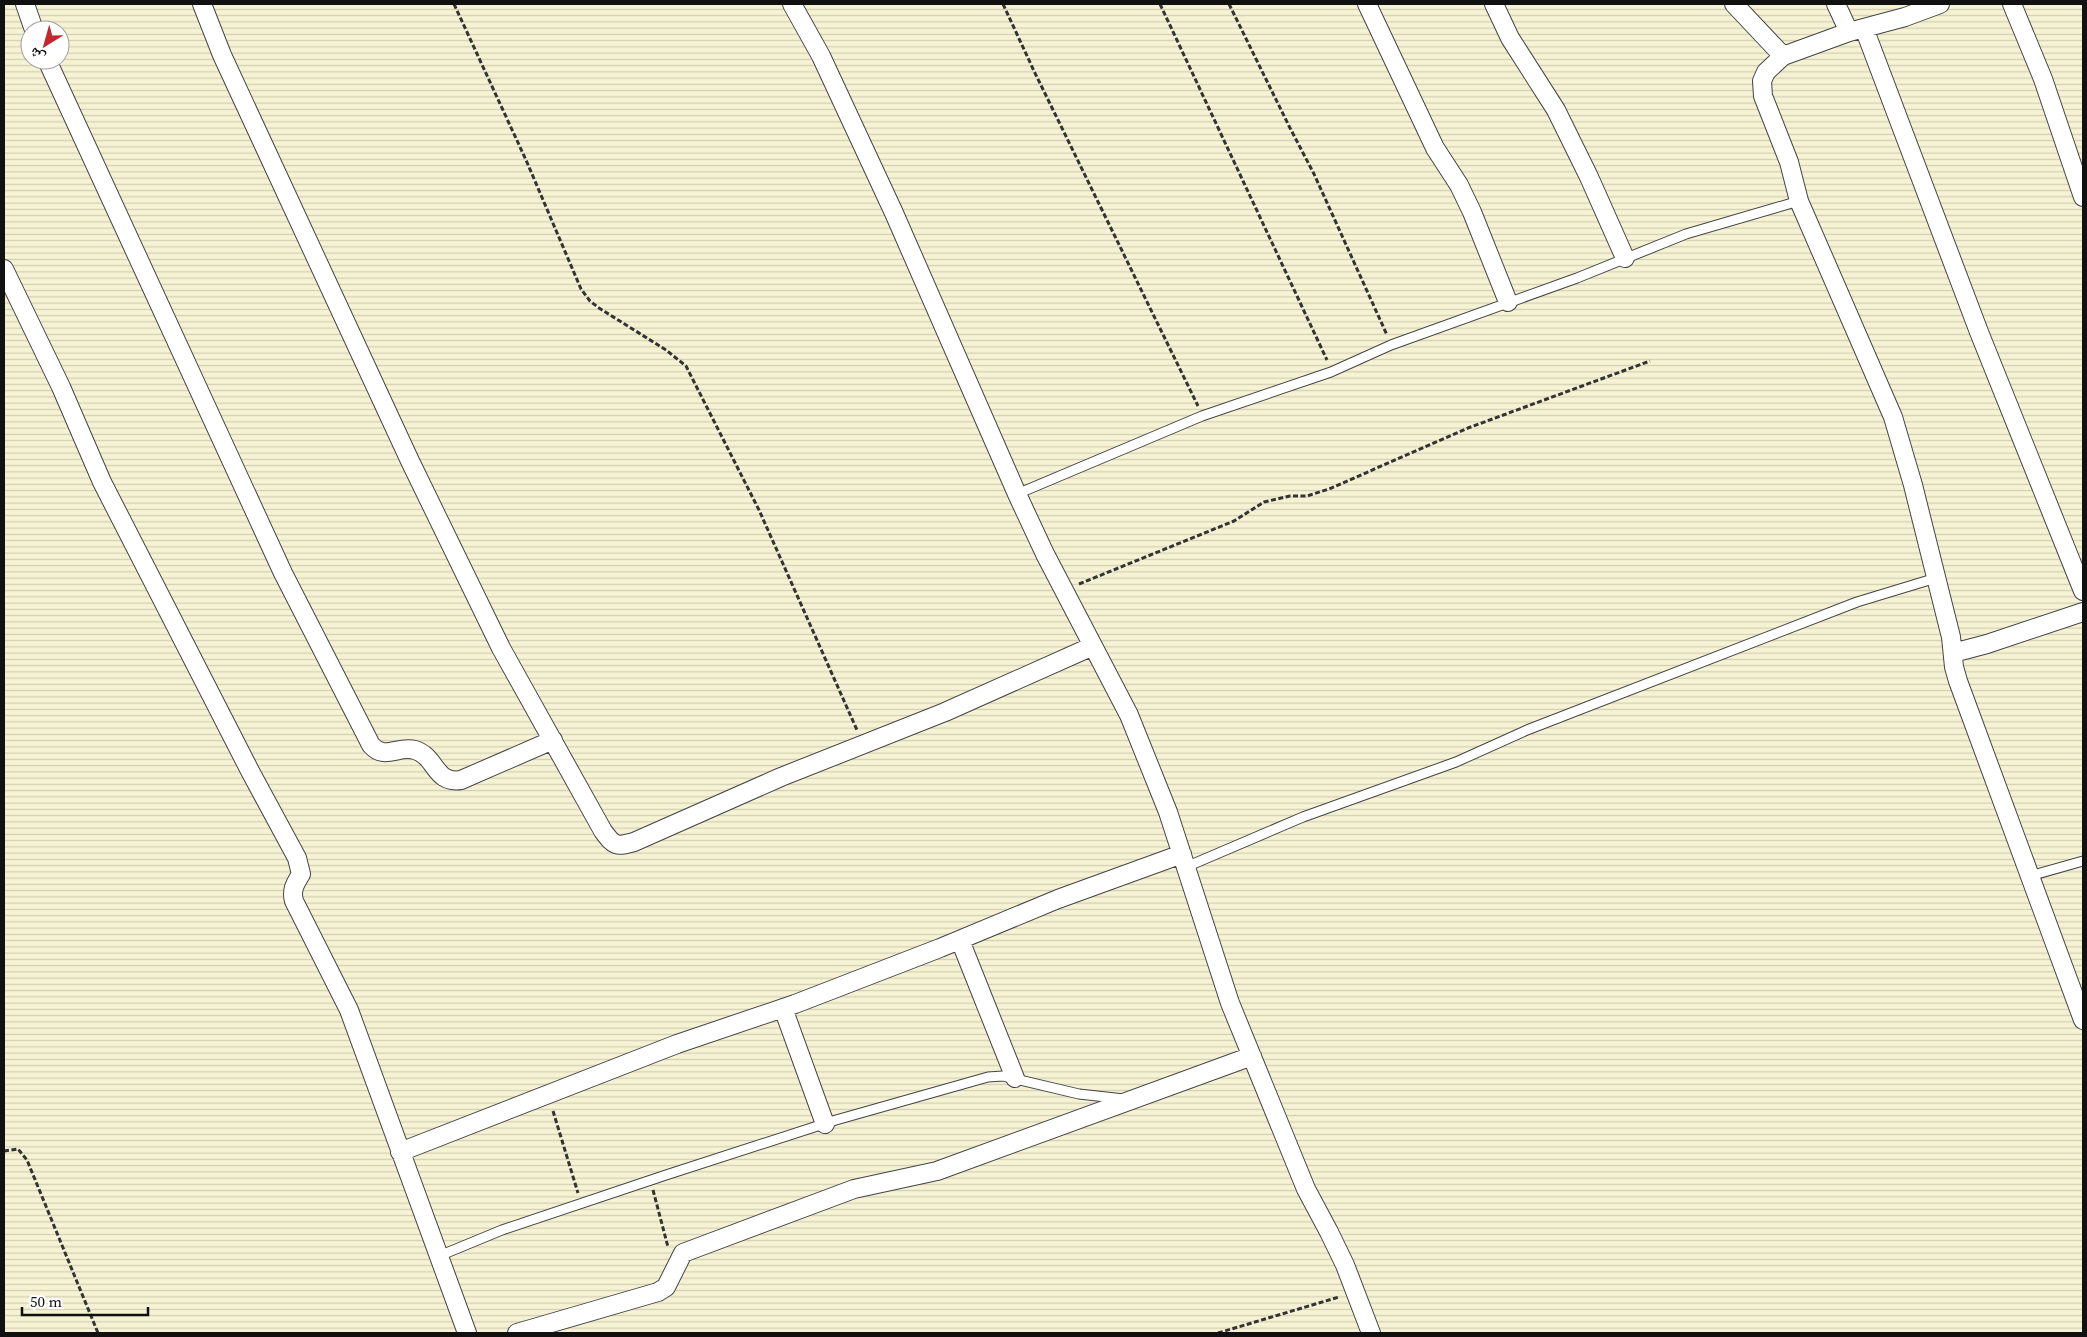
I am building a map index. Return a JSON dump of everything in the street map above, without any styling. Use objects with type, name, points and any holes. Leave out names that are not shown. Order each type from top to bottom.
[{"type":"street","points":[[26,4],[31,20]]},
{"type":"street","points":[[202,4],[222,55],[410,461],[502,648],[603,831],[611,842],[619,846],[634,842],[781,777],[945,712],[1093,646]]},
{"type":"street","points":[[792,4],[821,56],[894,212],[1017,494],[1129,715],[1165,803],[1230,1003],[1306,1189],[1329,1232],[1356,1292],[1371,1333]]},
{"type":"street","points":[[1367,4],[1435,148],[1459,185],[1472,212],[1508,302]]},
{"type":"street","points":[[1494,4],[1510,38],[1556,110],[1590,177],[1625,258]]},
{"type":"street","points":[[1734,4],[1783,56]]},
{"type":"street","points":[[1836,4],[1856,30],[2083,591]]},
{"type":"street","points":[[1940,4],[1905,17],[1856,30],[1783,56],[1766,72],[1762,81],[1763,96],[1789,162],[1799,201],[1893,417],[1904,452],[1951,636],[1954,667],[2083,1020]]},
{"type":"street","points":[[2012,4],[2043,79],[2083,197]]},
{"type":"street","points":[[52,70],[282,572],[370,745],[376,751],[383,753],[410,749],[416,750],[424,755],[444,778],[451,781],[461,780],[553,740]]},
{"type":"street","points":[[4,269],[61,387],[102,482],[250,771],[297,858],[301,874],[293,888],[294,901],[348,1010],[467,1333]]},
{"type":"street","points":[[1953,653],[1987,644],[2083,612]]},
{"type":"street","points":[[400,1152],[677,1044],[783,1008],[960,940],[1058,899],[1184,860]]},
{"type":"street","points":[[960,940],[1015,1078]]},
{"type":"street","points":[[783,1008],[825,1124]]},
{"type":"street","points":[[517,1333],[658,1292],[666,1287],[673,1269],[683,1253],[844,1193],[937,1170],[1252,1056]]},
{"type":"lane","points":[[1017,494],[1202,416],[1330,372],[1391,345],[1578,278],[1686,234],[1799,201]]},
{"type":"lane","points":[[1184,860],[1456,762],[1527,730],[1856,602],[1936,578]]},
{"type":"lane","points":[[2030,876],[2083,861]]},
{"type":"lane","points":[[439,1256],[502,1230],[650,1180],[825,1124],[988,1077],[1003,1076],[1079,1094],[1134,1100]]},
{"type":"path","points":[[454,4],[526,160],[580,289],[599,308],[679,359],[686,366],[697,385],[759,510],[864,744]]},
{"type":"path","points":[[1003,4],[1202,416]]},
{"type":"path","points":[[1160,4],[1330,367],[1330,372]]},
{"type":"path","points":[[1230,4],[1314,174],[1391,345]]},
{"type":"path","points":[[1065,590],[1234,521],[1264,502],[1290,496],[1307,496],[1329,489],[1468,428],[1650,361]]},
{"type":"path","points":[[548,1095],[581,1203]]},
{"type":"path","points":[[4,1151],[18,1149],[27,1160],[98,1333]]},
{"type":"path","points":[[650,1180],[673,1269]]},
{"type":"path","points":[[1218,1333],[1356,1292]]},
{"type":"shaded area","points":[[4,4],[2083,4],[2083,1333],[4,1333]]}]
